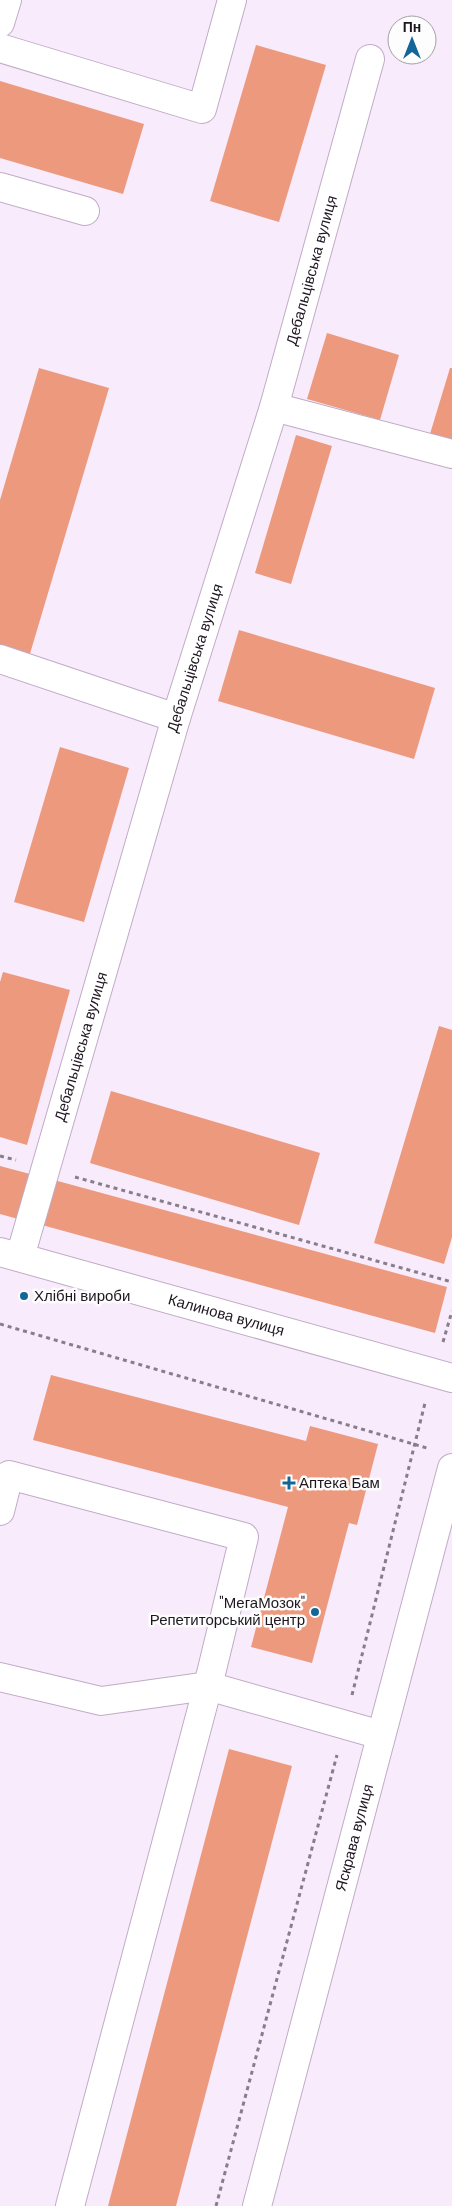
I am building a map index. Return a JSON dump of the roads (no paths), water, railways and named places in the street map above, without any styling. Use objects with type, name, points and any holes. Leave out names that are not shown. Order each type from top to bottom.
[{"type":"street","points":[[0,23],[7,0]]},
{"type":"street","points":[[0,48],[202,109],[232,0]]},
{"type":"street","name":"Дебальцівська вулиця","points":[[10,1255],[45,1168],[176,718],[274,407],[370,59]]},
{"type":"street","points":[[0,187],[86,211]]},
{"type":"street","points":[[274,407],[452,454]]},
{"type":"street","points":[[0,659],[176,718]]},
{"type":"street","name":"Калинова вулиця","points":[[10,1255],[452,1378]]},
{"type":"street","name":"Яскрава вулиця","points":[[257,2206],[452,1468]]},
{"type":"street","points":[[0,1511],[9,1475],[244,1537],[208,1686],[70,2206]]},
{"type":"street","points":[[0,1677],[102,1701],[208,1686],[381,1735]]},
{"type":"place","name":"Хлібні вироби","points":[[24,1296]]},
{"type":"place","name":"Аптека Бам","points":[[289,1483]]},
{"type":"place","name":"\"МегаМозок\" Репетиторський центр","points":[[315,1612]]}]
